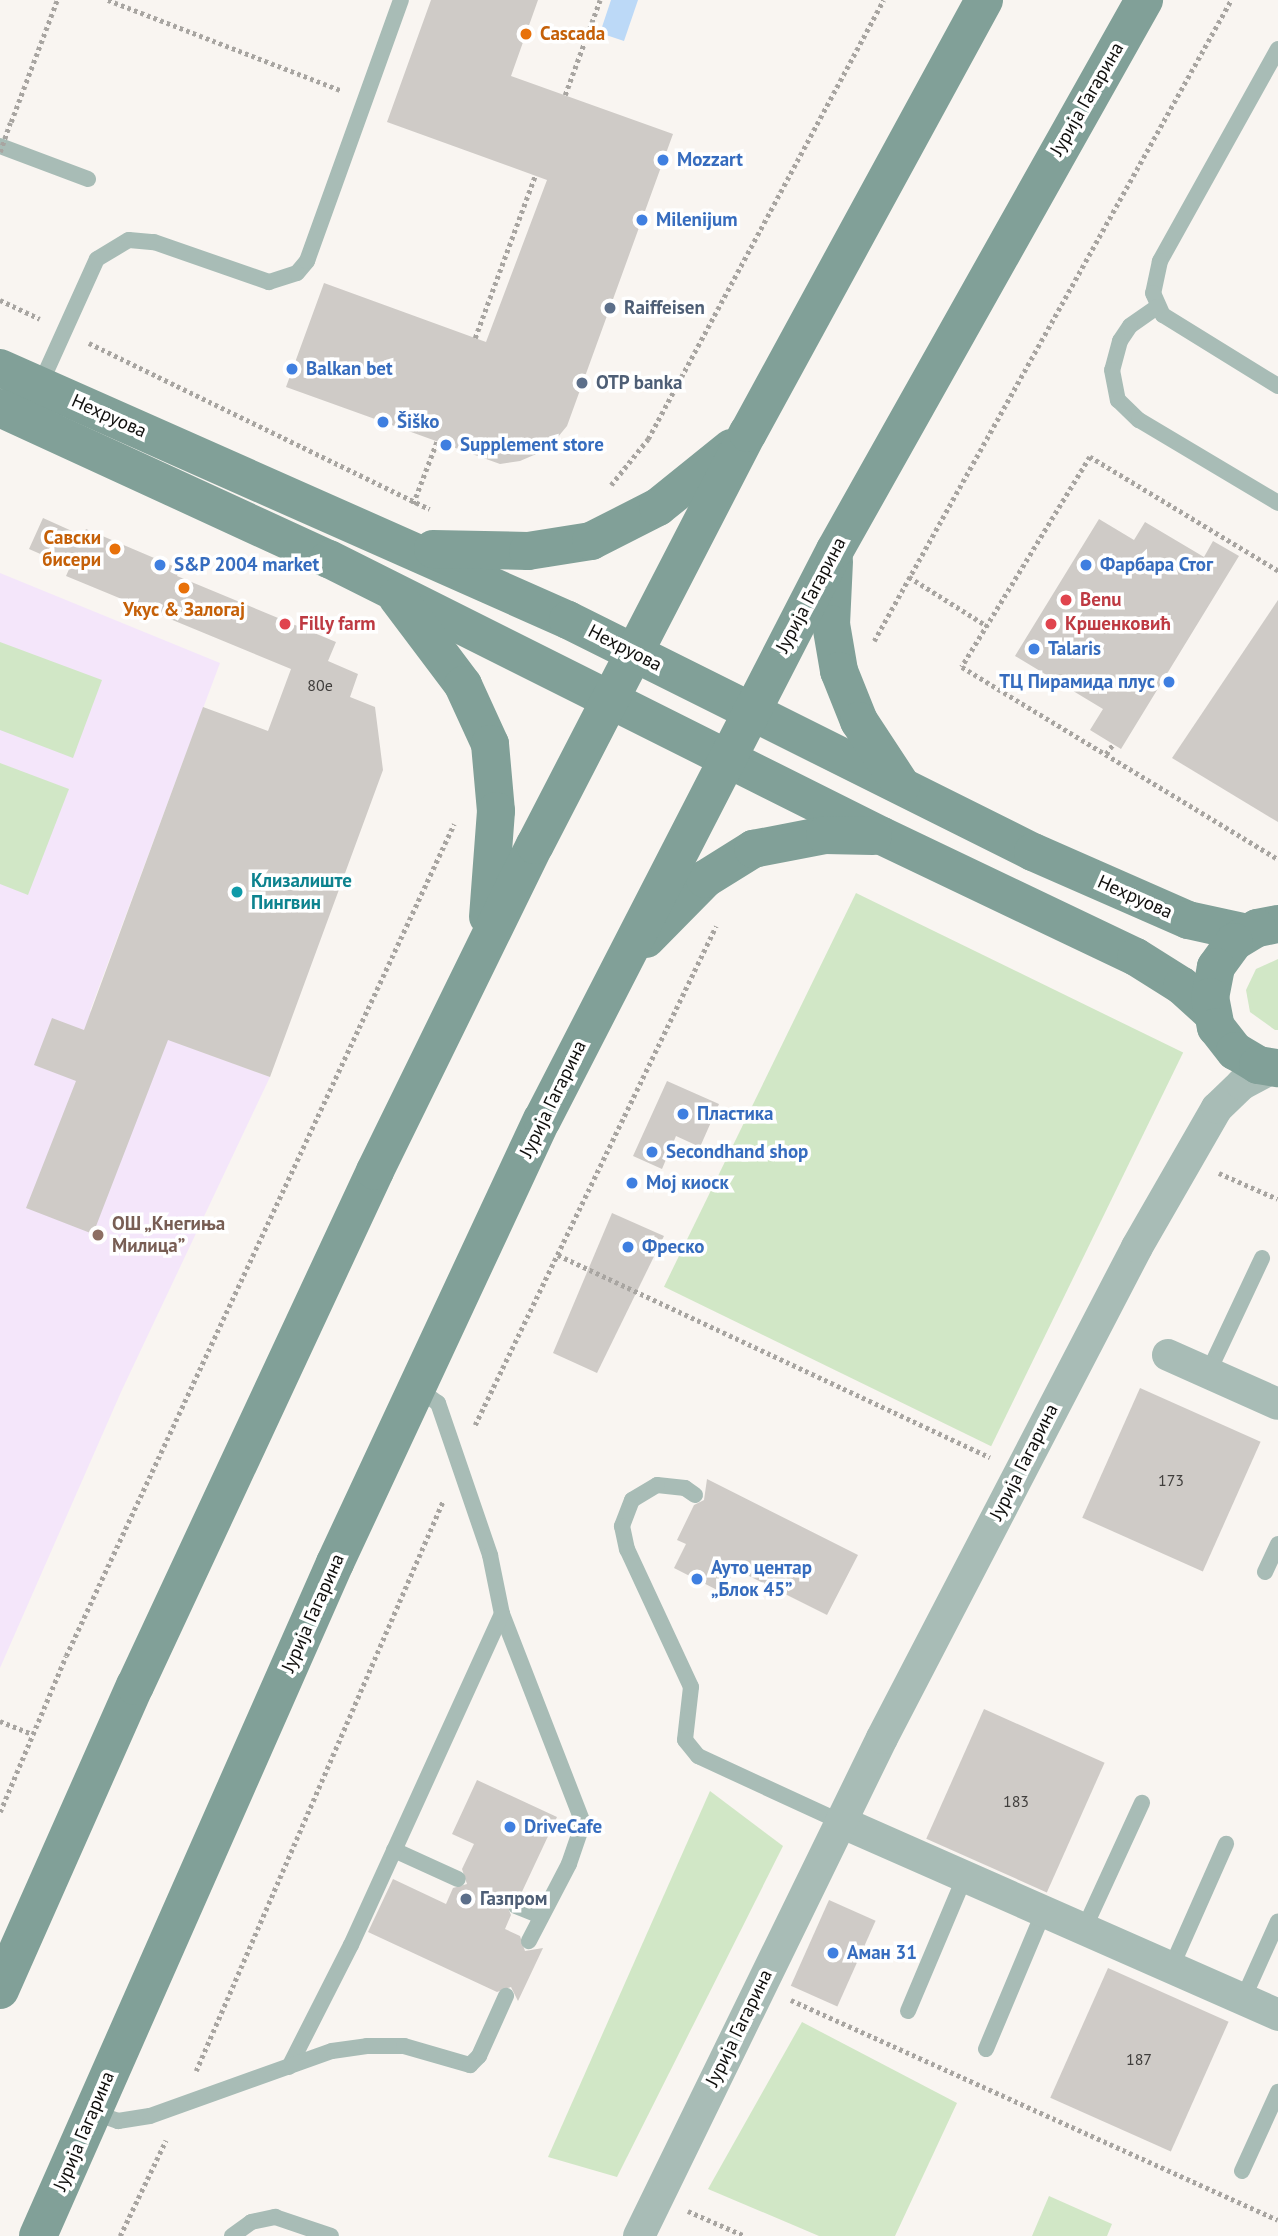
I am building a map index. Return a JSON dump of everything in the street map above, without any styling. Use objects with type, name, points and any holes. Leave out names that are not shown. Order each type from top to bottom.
[{"type":"main road","name":"Јурија Гагарина","points":[[38,2236],[335,1563],[601,1000],[724,758],[835,550],[1144,0]]},
{"type":"main road","points":[[0,1990],[147,1661],[482,951],[608,696],[982,2]]},
{"type":"main road","name":"Нехруова","points":[[0,368],[410,547],[633,651],[904,789],[1188,920],[1263,929]]},
{"type":"main road","name":"Нехруова","points":[[0,408],[391,590],[608,696],[724,758],[882,836],[1136,957],[1182,986],[1246,1059],[1275,1068]]},
{"type":"main road","points":[[410,547],[528,551],[591,541],[658,507],[748,433]]},
{"type":"main road","points":[[835,550],[831,624],[846,692],[873,744],[904,789]]},
{"type":"main road","points":[[391,590],[463,684],[490,744],[496,811],[493,881],[482,951]]},
{"type":"main road","points":[[601,1000],[680,903],[730,862],[753,849],[790,839],[882,836]]},
{"type":"main road","points":[[1218,1026],[1216,967],[1263,929]]},
{"type":"street","name":"Јурија Гагарина","points":[[1217,1108],[1225,1071],[1218,1026]]},
{"type":"street","name":"Јурија Гагарина","points":[[639,2236],[841,1822],[1019,1470],[1186,1159],[1217,1108],[1242,1084],[1275,1068]]},
{"type":"street","points":[[1168,1355],[1278,1404]]},
{"type":"street","points":[[841,1822],[1278,2015]]},
{"type":"lane","points":[[40,385],[97,259],[129,240],[154,242],[270,282],[297,273],[307,261],[401,0]]},
{"type":"lane","points":[[1278,49],[1160,261],[1153,293],[1157,307],[1173,323],[1278,386]]},
{"type":"lane","points":[[0,145],[88,179]]},
{"type":"lane","points":[[1157,307],[1130,326],[1121,341],[1112,370],[1118,400],[1139,420],[1278,503]]},
{"type":"lane","points":[[1208,1373],[1262,1258]]},
{"type":"lane","points":[[417,1388],[438,1404],[490,1555],[502,1614],[583,1823],[569,1864],[529,1941]]},
{"type":"lane","points":[[695,1495],[670,1484],[650,1488],[632,1500],[622,1527],[627,1549],[691,1687],[685,1740],[698,1756],[841,1822]]},
{"type":"lane","points":[[1265,1572],[1278,1544]]},
{"type":"lane","points":[[289,2067],[394,1850],[502,1614]]},
{"type":"lane","points":[[1084,1929],[1142,1802]]},
{"type":"lane","points":[[1171,1968],[1226,1844]]},
{"type":"lane","points":[[394,1850],[458,1879]]},
{"type":"lane","points":[[908,2011],[965,1876]]},
{"type":"lane","points":[[516,1906],[541,1916]]},
{"type":"lane","points":[[986,2049],[1044,1911]]},
{"type":"lane","points":[[1243,1999],[1278,1922]]},
{"type":"lane","points":[[92,2112],[118,2121],[182,2107],[332,2051],[404,2046],[470,2065],[479,2056],[506,1996]]},
{"type":"lane","points":[[1242,2171],[1278,2092]]},
{"type":"lane","points":[[232,2236],[251,2222],[275,2217],[331,2236]]},
{"type":"path","points":[[0,152],[57,0]]},
{"type":"path","points":[[108,0],[340,90],[345,78]]},
{"type":"path","points":[[565,95],[600,0]]},
{"type":"path","points":[[606,489],[648,439],[883,0]]},
{"type":"path","points":[[846,692],[1231,0]]},
{"type":"path","points":[[475,338],[535,176]]},
{"type":"path","points":[[0,300],[414,503],[437,511]]},
{"type":"path","points":[[414,503],[437,441]]},
{"type":"path","points":[[1278,571],[1090,457],[962,667],[1278,859]]},
{"type":"path","points":[[1229,550],[1233,543]]},
{"type":"path","points":[[909,577],[987,626]]},
{"type":"path","points":[[1106,754],[1113,744]]},
{"type":"path","points":[[0,1812],[33,1734],[449,842],[457,812]]},
{"type":"path","points":[[120,2236],[182,2107],[225,1998],[459,1465],[718,923]]},
{"type":"path","points":[[1186,1159],[1278,1199]]},
{"type":"path","points":[[558,1255],[1019,1470]]},
{"type":"path","points":[[0,1721],[33,1734]]},
{"type":"path","points":[[760,1986],[1278,2220]]},
{"type":"path","points":[[658,2198],[745,2236]]},
{"type":"shaded area","name":"ОШ „Кнегиња Милица”","points":[[0,573],[220,663],[90,1011],[270,1077],[121,1392],[0,1668]]},
{"type":"green space","points":[[0,642],[102,680],[73,758],[0,730]]},
{"type":"green space","points":[[0,763],[69,789],[28,895],[0,884]]},
{"type":"green space","points":[[856,893],[1183,1053],[991,1446],[664,1287]]},
{"type":"green space","points":[[1278,959],[1278,1030],[1275,1030],[1250,1012],[1246,990],[1256,969]]},
{"type":"green space","points":[[710,1791],[783,1846],[617,2177],[548,2157]]},
{"type":"green space","points":[[802,2022],[957,2103],[895,2236],[819,2236],[708,2189]]},
{"type":"green space","points":[[1049,2196],[1112,2224],[1107,2236],[1032,2236]]},
{"type":"water","points":[[611,0],[638,0],[624,41],[600,33]]},
{"type":"building","points":[[431,0],[538,0],[511,76],[673,134],[567,426],[548,449],[520,461],[500,464],[286,387],[324,283],[486,342],[547,180],[387,122]]},
{"type":"building","name":"Клизалиште Пингвин","points":[[43,518],[83,536],[86,529],[180,569],[177,576],[336,642],[328,661],[358,674],[350,697],[375,707],[383,770],[270,1077],[168,1040],[93,1234],[26,1208],[76,1081],[34,1065],[52,1018],[84,1030],[203,707],[268,731],[291,669],[66,576],[70,567],[29,549]]},
{"type":"building","points":[[1099,519],[1134,540],[1145,522],[1204,557],[1213,541],[1239,556],[1121,749],[1090,730],[1103,709],[1015,656]]},
{"type":"building","points":[[1278,600],[1278,822],[1172,758]]},
{"type":"building","name":"Пластика","points":[[667,1081],[719,1104],[700,1147],[676,1136],[662,1169],[633,1156]]},
{"type":"building","points":[[612,1213],[664,1236],[597,1373],[553,1353]]},
{"type":"building","points":[[1140,1388],[1261,1442],[1203,1571],[1082,1518]]},
{"type":"building","points":[[707,1479],[858,1555],[827,1615],[735,1569],[723,1593],[674,1568],[686,1544],[677,1540],[694,1505],[704,1500]]},
{"type":"building","points":[[984,1709],[1105,1763],[1047,1892],[926,1839]]},
{"type":"building","points":[[477,1780],[557,1817],[520,1896],[506,1903],[511,1915],[505,1929],[520,1936],[525,1951],[543,1948],[518,2001],[511,1987],[497,1992],[368,1932],[393,1879],[446,1904],[453,1888],[467,1884],[462,1869],[474,1844],[452,1834]]},
{"type":"building","name":"Аман 31","points":[[829,1900],[876,1921],[837,2007],[791,1986]]},
{"type":"building","points":[[1108,1968],[1229,2022],[1171,2151],[1050,2098]]},
{"type":"place","name":"Cascada","points":[[526,34]]},
{"type":"place","name":"Mozzart","points":[[663,160]]},
{"type":"place","name":"Milenijum","points":[[642,220]]},
{"type":"place","name":"Raiffeisen","points":[[610,308]]},
{"type":"place","name":"Balkan bet","points":[[292,369]]},
{"type":"place","name":"OTP banka","points":[[582,383]]},
{"type":"place","name":"Šiško","points":[[383,422]]},
{"type":"place","name":"Supplement store","points":[[446,445]]},
{"type":"place","name":"Савски бисери","points":[[115,549]]},
{"type":"place","name":"S&P 2004 market","points":[[160,565]]},
{"type":"place","name":"Фарбара Стог","points":[[1086,565]]},
{"type":"place","name":"Укус & Залогај","points":[[184,588]]},
{"type":"place","name":"Benu","points":[[1066,600]]},
{"type":"place","name":"Filly farm","points":[[285,624]]},
{"type":"place","name":"Кршенковић","points":[[1051,624]]},
{"type":"place","name":"Talaris","points":[[1034,649]]},
{"type":"place","name":"ТЦ Пирамида плус","points":[[1169,682]]},
{"type":"place","name":"Клизалиште Пингвин","points":[[237,892]]},
{"type":"place","name":"Пластика","points":[[683,1114]]},
{"type":"place","name":"Secondhand shop","points":[[652,1152]]},
{"type":"place","name":"Мој киоск","points":[[632,1183]]},
{"type":"place","name":"ОШ „Кнегиња Милица”","points":[[98,1235]]},
{"type":"place","name":"Фреско","points":[[628,1247]]},
{"type":"place","name":"Ауто центар „Блок 45”","points":[[697,1579]]},
{"type":"place","name":"DriveCafe","points":[[510,1827]]},
{"type":"place","name":"Газпром","points":[[466,1899]]},
{"type":"place","name":"Аман 31","points":[[833,1953]]}]
